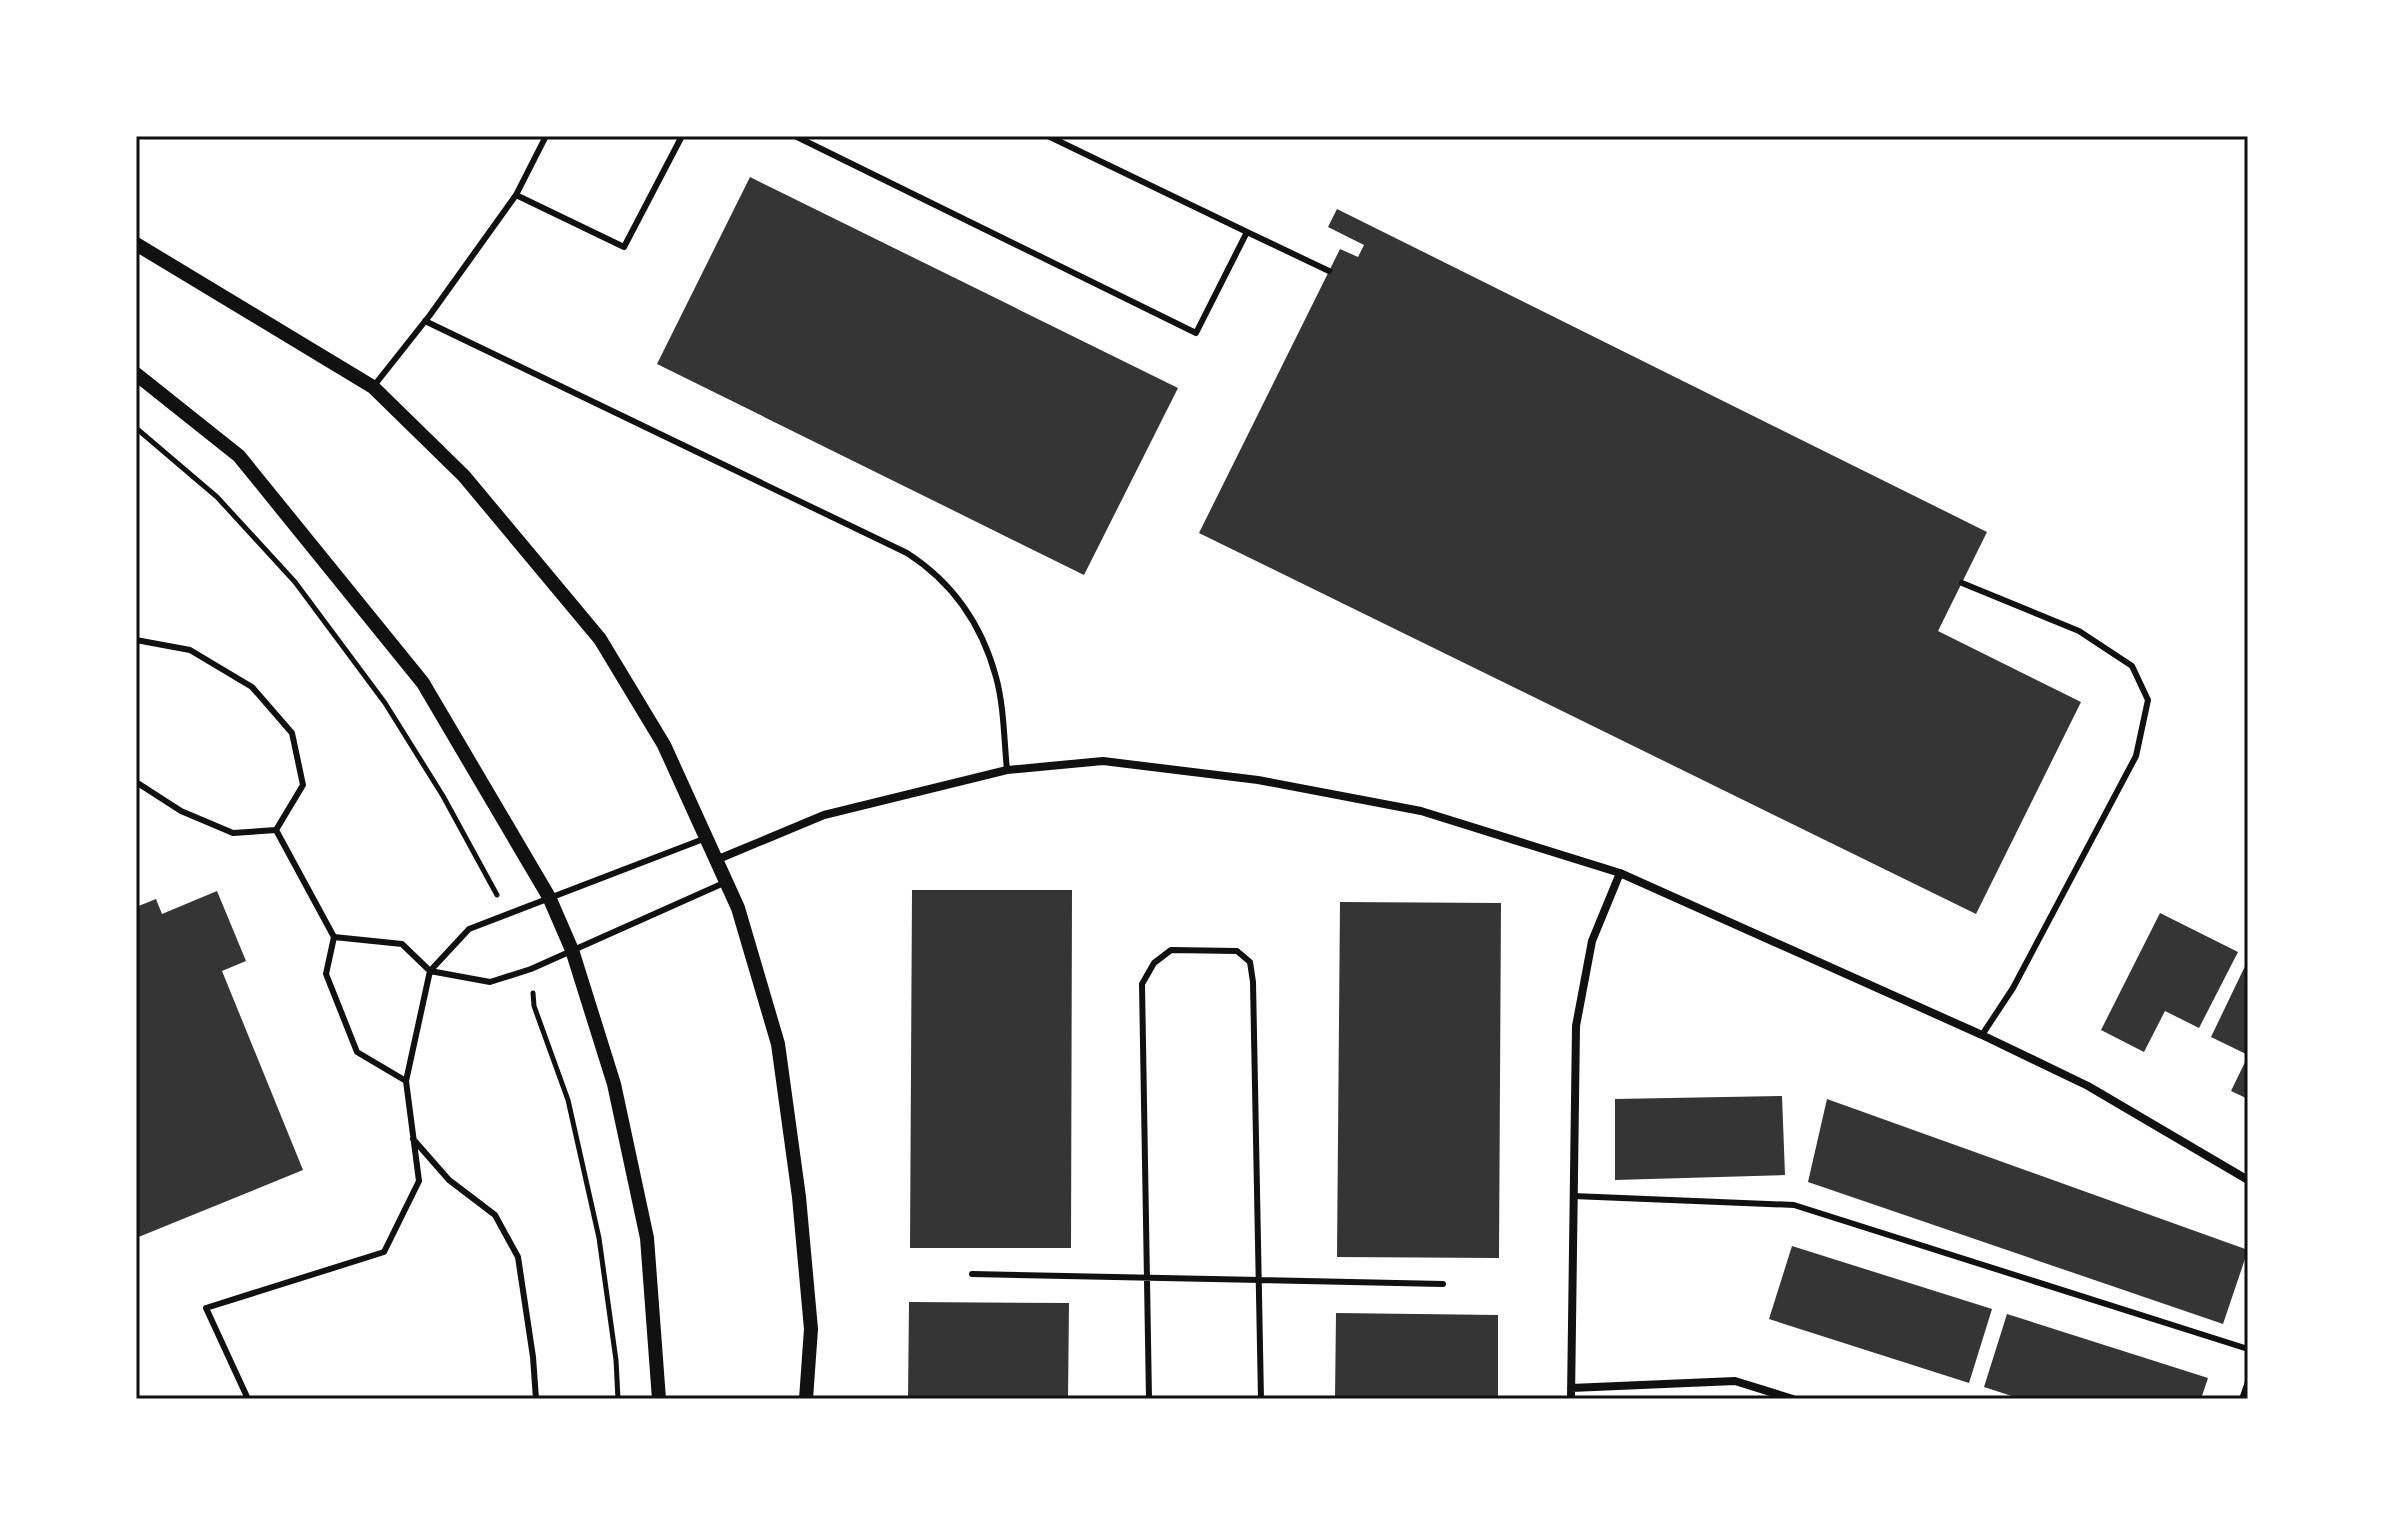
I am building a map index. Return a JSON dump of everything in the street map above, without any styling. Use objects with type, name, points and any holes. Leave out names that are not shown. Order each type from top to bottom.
[{"type":"street","points":[[136,244],[373,387],[464,476],[600,639],[664,745],[738,908],[778,1044],[799,1197],[811,1329],[806,1399]]},
{"type":"street","points":[[136,374],[239,456],[423,683],[549,897],[572,950],[614,1084],[647,1238],[659,1399]]},
{"type":"street","points":[[716,860],[824,815],[1007,770],[1103,761],[1258,780],[1421,811],[1620,873],[1982,1035],[2088,1086],[2248,1180]]},
{"type":"street","points":[[1571,1399],[1576,1026],[1592,941],[1620,873]]},
{"type":"street","points":[[1571,1388],[1735,1381],[1793,1399]]},
{"type":"lane","points":[[373,387],[516,195],[546,136]]},
{"type":"lane","points":[[516,195],[624,247],[682,136]]},
{"type":"lane","points":[[795,136],[1196,333],[1247,232]]},
{"type":"lane","points":[[1048,136],[1329,271]]},
{"type":"lane","points":[[425,321],[907,553],[932,569],[972,616],[996,677],[1007,770]]},
{"type":"lane","points":[[1962,583],[2079,631],[2132,666],[2148,700],[2136,756],[2028,961],[1982,1035]]},
{"type":"lane","points":[[136,640],[190,650],[252,687],[292,733],[303,785],[276,830]]},
{"type":"lane","points":[[136,782],[181,811],[233,833],[276,830]]},
{"type":"lane","points":[[276,830],[334,937],[326,974],[357,1052],[406,1081]]},
{"type":"lane","points":[[248,1399],[206,1308],[384,1252],[419,1181],[406,1081],[430,971],[469,929],[706,838]]},
{"type":"lane","points":[[334,937],[402,944],[430,971],[490,982],[531,969],[726,882]]},
{"type":"lane","points":[[1149,1399],[1142,984],[1154,963],[1171,950],[1237,951],[1250,962],[1253,982],[1261,1399]]},
{"type":"lane","points":[[413,1139],[449,1180],[495,1215],[518,1257],[536,1399]]},
{"type":"lane","points":[[1573,1196],[1794,1205],[2248,1349]]},
{"type":"lane","points":[[972,1274],[1443,1284]]},
{"type":"lane","points":[[2242,1399],[2248,1382]]},
{"type":"path","points":[[136,428],[217,497],[295,582],[385,703],[443,796],[483,872],[509,913]]},
{"type":"path","points":[[531,969],[534,1006],[568,1100],[599,1238],[616,1360],[618,1399]]},
{"type":"building","points":[[750,177],[1178,388],[1084,575],[657,364]]},
{"type":"building","points":[[1337,209],[1987,532],[1938,631],[2081,702],[1976,914],[1199,533],[1340,249],[1358,257],[1364,245],[1328,227]]},
{"type":"building","points":[[912,890],[1072,890],[1071,1248],[910,1248]]},
{"type":"building","points":[[217,891],[246,961],[222,971],[303,1170],[136,1238],[136,907],[156,899],[162,914]]},
{"type":"building","points":[[1340,902],[1501,903],[1499,1258],[1337,1257]]},
{"type":"building","points":[[2160,913],[2238,952],[2199,1028],[2165,1011],[2144,1052],[2101,1030]]},
{"type":"building","points":[[2248,960],[2248,1055],[2211,1037]]},
{"type":"building","points":[[2248,1056],[2248,1099],[2231,1091]]},
{"type":"building","points":[[1782,1096],[1785,1175],[1615,1180],[1615,1099]]},
{"type":"building","points":[[1827,1099],[2248,1250],[2223,1324],[1808,1182]]},
{"type":"building","points":[[1792,1246],[1992,1309],[1969,1383],[1769,1319]]},
{"type":"building","points":[[909,1302],[1069,1303],[1068,1399],[908,1399]]},
{"type":"building","points":[[1336,1313],[1498,1315],[1498,1399],[1335,1399]]},
{"type":"building","points":[[2007,1314],[2208,1378],[2201,1399],[2021,1399],[1984,1387]]}]
